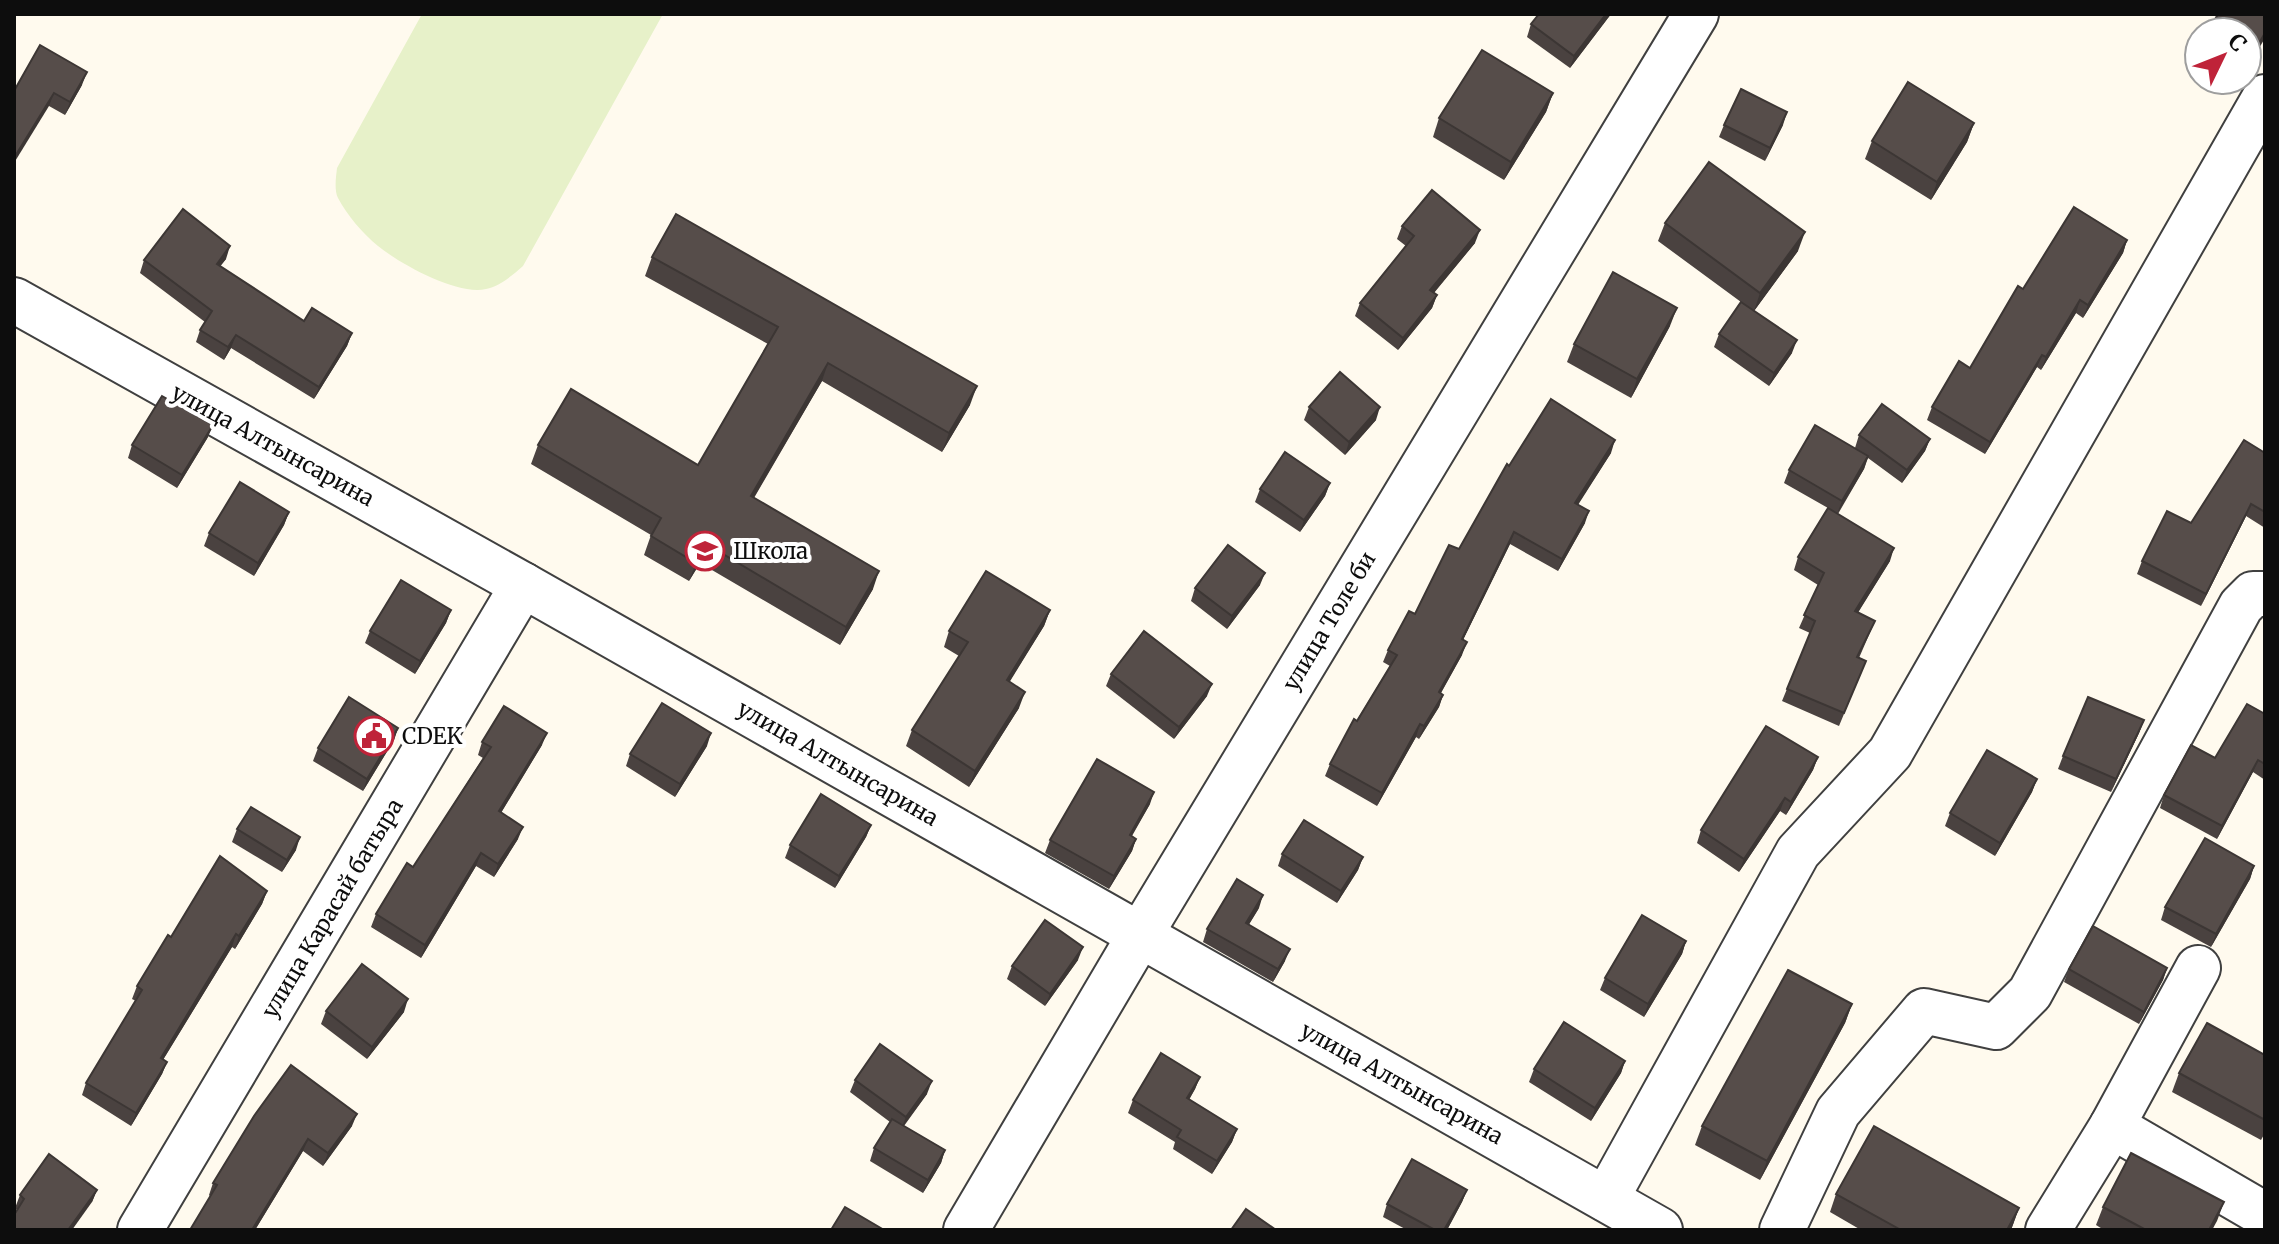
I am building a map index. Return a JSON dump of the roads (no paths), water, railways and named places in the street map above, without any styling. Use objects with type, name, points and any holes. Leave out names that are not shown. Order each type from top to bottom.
[{"type":"street","name":"улица Толе би","points":[[966,1230],[1140,935],[1696,14]]},
{"type":"street","points":[[1606,1199],[1798,852],[1890,753],[2265,97]]},
{"type":"street","name":"улица Алтынсарина","points":[[14,300],[1660,1230]]},
{"type":"street","name":"улица Карасай батыра","points":[[140,1230],[523,585]]},
{"type":"street","points":[[1782,1230],[1838,1112],[1924,1011],[1996,1027],[2030,993],[2241,606],[2253,594],[2265,594]]},
{"type":"street","points":[[2048,1230],[2112,1126],[2198,968]]},
{"type":"street","points":[[2112,1126],[2265,1215]]},
{"type":"place","name":"Школа","points":[[705,551]]},
{"type":"place","name":"CDEK","points":[[374,736]]}]
